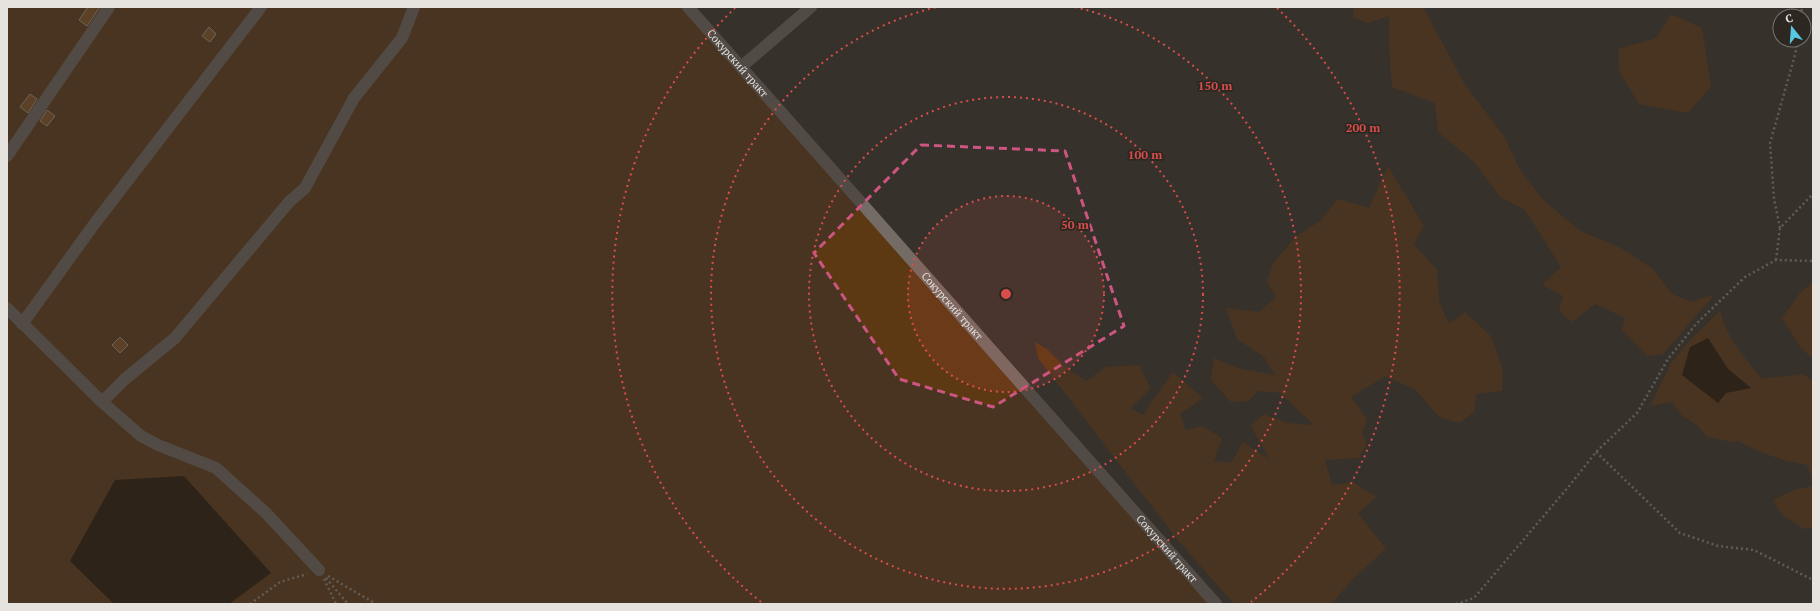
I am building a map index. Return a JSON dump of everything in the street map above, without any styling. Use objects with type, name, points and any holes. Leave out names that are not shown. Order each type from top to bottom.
[{"type":"street","points":[[7,156],[109,7]]},
{"type":"street","points":[[22,324],[95,223],[261,7]]},
{"type":"street","points":[[102,402],[125,379],[175,338],[289,202],[306,188],[354,98],[402,38],[414,7]]},
{"type":"street","name":"Сокурский тракт","points":[[688,7],[1216,604]]},
{"type":"street","points":[[741,67],[811,7]]},
{"type":"street","points":[[7,308],[102,402],[141,436],[158,445],[216,468],[266,513],[319,570]]},
{"type":"path","points":[[1776,260],[1780,228],[1774,199],[1770,143],[1796,48]]},
{"type":"path","points":[[1780,228],[1813,194]]},
{"type":"path","points":[[1456,604],[1474,598],[1570,485],[1596,452],[1637,413],[1668,359],[1696,324],[1745,277],[1776,260],[1813,261]]},
{"type":"path","points":[[1596,452],[1680,533],[1718,546],[1754,550],[1813,580]]},
{"type":"path","points":[[250,604],[280,582],[319,570],[376,604]]},
{"type":"path","points":[[319,570],[336,604]]},
{"type":"path","points":[[319,570],[348,604]]},
{"type":"highlighted area","points":[[921,145],[1065,151],[1124,326],[993,407],[899,379],[814,253]]},
{"type":"shaded area","points":[[7,7],[688,7],[1216,604],[7,604]]},
{"type":"shaded area","points":[[1354,7],[1423,7],[1464,83],[1504,136],[1520,170],[1543,200],[1582,232],[1619,247],[1653,269],[1672,294],[1691,302],[1715,294],[1663,354],[1647,356],[1622,330],[1625,318],[1595,304],[1572,322],[1559,311],[1563,296],[1542,285],[1561,267],[1525,210],[1500,197],[1475,163],[1438,132],[1435,103],[1392,87],[1389,45],[1389,16],[1368,23],[1353,18]]},
{"type":"shaded area","points":[[1671,14],[1702,28],[1711,87],[1688,113],[1639,104],[1619,71],[1619,48],[1657,37]]},
{"type":"shaded area","points":[[1388,166],[1424,226],[1414,244],[1437,270],[1439,301],[1449,324],[1465,312],[1491,336],[1503,371],[1502,391],[1476,394],[1474,412],[1460,423],[1439,417],[1416,390],[1385,376],[1351,397],[1367,420],[1362,434],[1367,443],[1359,458],[1325,460],[1332,485],[1353,482],[1377,497],[1358,513],[1386,549],[1354,578],[1331,604],[1234,604],[1177,539],[1038,358],[1035,342],[1047,349],[1064,366],[1086,381],[1106,367],[1139,365],[1151,388],[1131,408],[1143,415],[1173,372],[1203,398],[1180,414],[1186,430],[1202,426],[1222,438],[1214,461],[1231,463],[1243,442],[1269,459],[1251,426],[1264,414],[1287,423],[1314,425],[1280,393],[1259,391],[1248,401],[1231,402],[1211,380],[1214,358],[1241,369],[1275,375],[1264,357],[1237,339],[1226,308],[1259,312],[1276,297],[1267,282],[1272,265],[1294,238],[1321,220],[1338,199],[1369,208]]},
{"type":"shaded area","points":[[1813,282],[1813,359],[1801,348],[1782,318],[1800,293]]},
{"type":"shaded area","points":[[1720,311],[1731,338],[1762,379],[1803,374],[1813,381],[1813,482],[1807,465],[1771,456],[1738,441],[1732,442],[1707,437],[1697,425],[1683,416],[1671,402],[1650,406],[1671,363],[1691,339]],"holes":[[[1708,338],[1728,369],[1751,388],[1726,393],[1718,402]]]},
{"type":"shaded area","points":[[1708,338],[1728,369],[1751,388],[1726,393],[1718,403],[1682,375],[1690,347]]},
{"type":"shaded area","points":[[184,476],[271,573],[229,604],[114,604],[70,561],[115,480]]},
{"type":"shaded area","points":[[1813,486],[1813,528],[1804,529],[1781,514],[1773,500],[1794,490]]},
{"type":"building","points":[[88,7],[100,7],[87,26],[79,20]]},
{"type":"building","points":[[209,27],[216,34],[210,42],[202,36]]},
{"type":"building","points":[[30,94],[37,99],[28,113],[20,107]]},
{"type":"building","points":[[47,110],[55,116],[47,126],[40,121]]},
{"type":"building","points":[[120,337],[128,345],[120,353],[112,345]]}]
